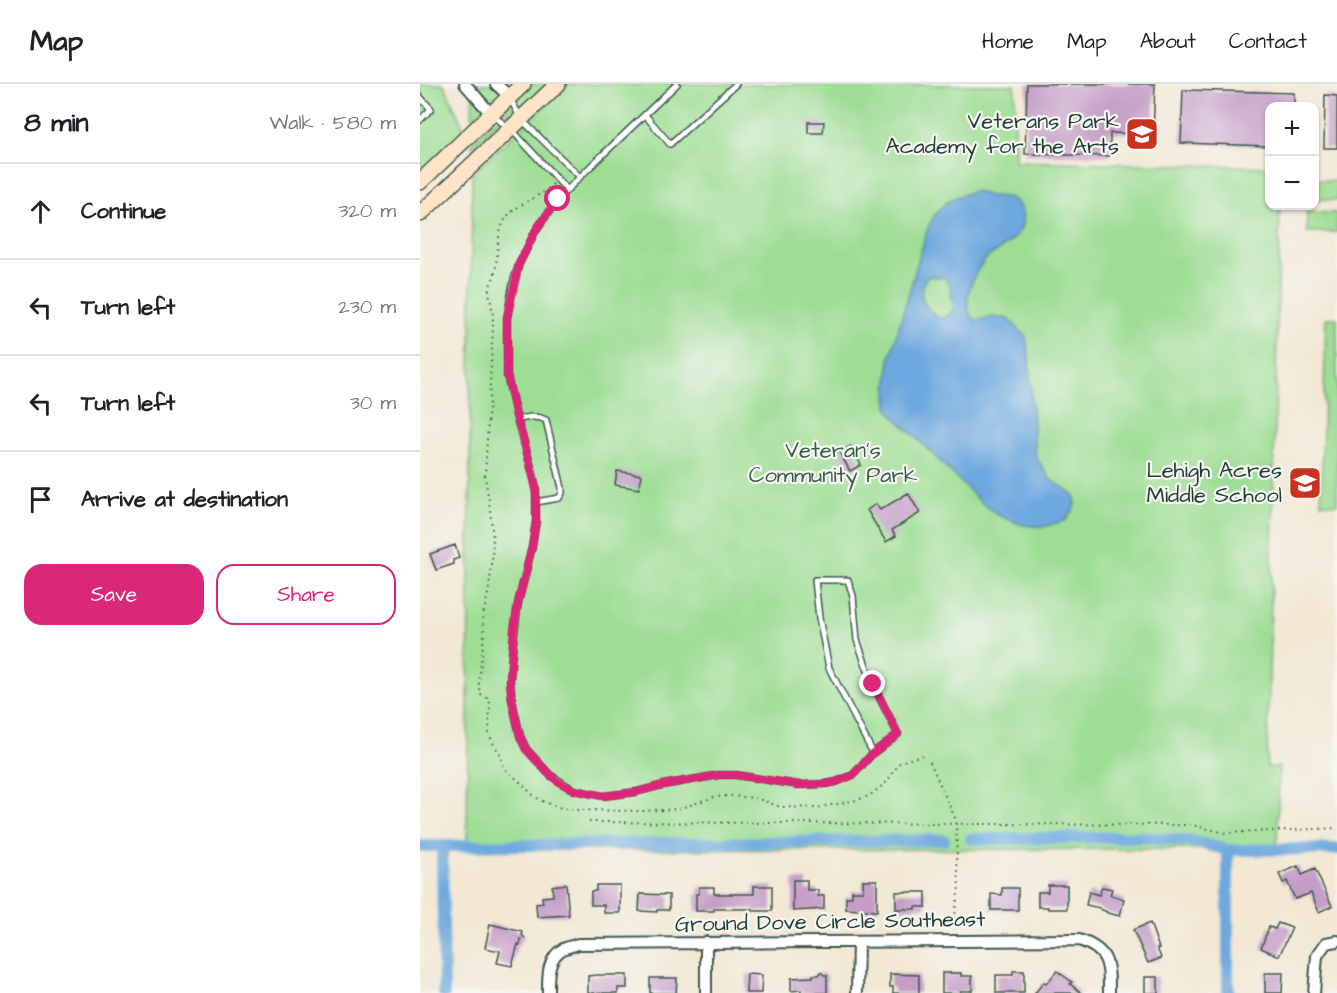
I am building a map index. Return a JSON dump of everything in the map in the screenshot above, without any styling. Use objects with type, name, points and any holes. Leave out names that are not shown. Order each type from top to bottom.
[{"type":"main road","points":[[420,182],[523,84]]},
{"type":"main road","points":[[420,214],[558,84]]},
{"type":"street","points":[[465,84],[492,115]]},
{"type":"street","points":[[496,84],[510,97]]},
{"type":"street","name":"Ground Dove Circle Southeast","points":[[548,993],[548,972],[554,958],[563,949],[578,944],[1079,940],[1092,944],[1102,953],[1108,965],[1109,993]]},
{"type":"street","points":[[706,942],[706,993]]},
{"type":"street","points":[[857,993],[858,942]]},
{"type":"street","points":[[1314,993],[1317,956],[1332,942]]},
{"type":"lane","points":[[677,84],[558,199],[536,230],[519,264],[509,303],[506,335],[507,375],[536,488],[536,521],[518,603],[510,681],[520,736],[526,749],[550,775],[574,790],[603,796],[636,792],[719,775],[736,775],[799,785],[836,782],[853,775],[873,753],[898,734],[873,684],[857,640],[853,596],[848,580],[816,580],[819,618],[829,668],[873,753]]},
{"type":"lane","points":[[645,115],[670,144],[736,84]]},
{"type":"lane","points":[[420,97],[431,110],[420,120]]},
{"type":"lane","points":[[510,97],[516,124],[567,190]]},
{"type":"lane","points":[[492,115],[516,124],[580,177]]},
{"type":"lane","points":[[517,420],[532,416],[546,420],[562,488],[559,498],[536,502]]},
{"type":"path","points":[[555,182],[548,189],[516,208],[507,217],[499,234],[494,277],[489,289],[493,327],[485,477],[493,538],[491,575],[483,615],[484,634],[479,683],[481,695],[488,698],[490,703],[489,733],[504,767],[534,796],[544,802],[587,812],[678,809],[709,798],[731,796],[755,798],[781,807],[816,808],[869,796],[886,782],[900,762],[923,755]]},
{"type":"path","points":[[930,762],[956,820],[959,886],[952,940]]},
{"type":"path","points":[[589,822],[1192,825],[1225,833],[1337,828]]},
{"type":"green space","points":[[420,84],[444,84],[465,131],[420,173]]},
{"type":"green space","points":[[473,84],[513,84],[472,124]]},
{"type":"green space","points":[[533,84],[549,84],[514,116],[510,114],[472,147],[472,142]]},
{"type":"green space","name":"Veteran's Community Park","points":[[568,84],[1015,85],[1015,161],[1265,167],[1265,210],[1280,210],[1267,767],[1279,767],[1277,849],[467,850],[472,174]]},
{"type":"green space","points":[[1319,180],[1337,181],[1337,200],[1319,199]]},
{"type":"green space","points":[[1307,212],[1337,213],[1337,232],[1307,232]]},
{"type":"green space","points":[[1326,318],[1337,318],[1337,504],[1321,503]]},
{"type":"water","points":[[974,191],[990,196],[1010,198],[1021,209],[1023,218],[1021,228],[1015,237],[986,259],[978,270],[969,291],[968,305],[973,319],[993,317],[1009,319],[1026,337],[1036,457],[1050,479],[1070,492],[1076,502],[1066,520],[1043,527],[1023,525],[1000,516],[983,504],[893,415],[888,406],[890,358],[927,230],[940,208],[950,200]],"holes":[[[929,276],[945,278],[950,286],[954,308],[943,319],[926,307],[922,288]]]},
{"type":"building","points":[[1027,84],[1155,84],[1153,134],[1110,133],[1110,156],[1025,154]]},
{"type":"building","points":[[1183,90],[1294,93],[1294,102],[1265,102],[1265,146],[1181,143]]},
{"type":"building","points":[[1325,95],[1337,96],[1337,148],[1324,148]]},
{"type":"building","points":[[808,122],[824,122],[823,133],[808,133]]},
{"type":"building","points":[[851,446],[861,465],[850,471],[839,452]]},
{"type":"building","points":[[617,471],[642,475],[639,489],[615,485]]},
{"type":"building","points":[[908,493],[920,513],[892,530],[896,536],[886,542],[867,510],[876,504],[880,510]]},
{"type":"building","points":[[455,545],[459,558],[453,560],[454,564],[436,570],[430,554]]},
{"type":"building","points":[[1298,866],[1302,875],[1315,869],[1332,906],[1319,912],[1311,893],[1295,899],[1287,881],[1283,883],[1279,874]]},
{"type":"building","points":[[793,880],[807,880],[807,890],[818,890],[818,896],[824,896],[824,909],[793,911]]},
{"type":"building","points":[[863,880],[877,880],[877,911],[846,909],[846,897],[852,897],[852,891],[863,891]]},
{"type":"building","points":[[566,884],[569,915],[537,917],[536,904],[543,903],[542,897],[553,896],[552,886]]},
{"type":"building","points":[[596,885],[620,885],[620,913],[604,913],[604,905],[591,905],[591,891],[596,891]]},
{"type":"building","points":[[1048,885],[1067,885],[1067,909],[1038,907],[1038,892],[1048,892]]},
{"type":"building","points":[[754,886],[772,886],[772,911],[714,909],[714,911],[696,911],[696,894],[699,894],[699,887],[714,887],[714,894],[754,894]]},
{"type":"building","points":[[1102,887],[1112,889],[1110,895],[1124,899],[1120,916],[1086,905],[1089,892],[1099,895]]},
{"type":"building","points":[[1002,888],[1018,888],[1018,910],[991,910],[991,894],[1002,895]]},
{"type":"building","points":[[896,892],[926,892],[926,907],[896,909]]},
{"type":"building","points":[[640,894],[669,895],[669,910],[639,911]]},
{"type":"building","points":[[1150,923],[1161,958],[1148,963],[1133,930]]},
{"type":"building","points":[[1278,923],[1292,928],[1279,956],[1261,948],[1269,927],[1275,929]]},
{"type":"building","points":[[490,924],[523,932],[522,935],[525,938],[521,939],[520,945],[518,944],[512,966],[497,963],[500,951],[485,948]]},
{"type":"building","points":[[1013,971],[1024,971],[1024,993],[996,993],[996,975],[1013,975]]},
{"type":"building","points":[[1057,971],[1072,982],[1070,984],[1082,993],[1035,993]]},
{"type":"building","points":[[821,972],[827,975],[827,993],[791,991],[791,978],[813,977]]},
{"type":"building","points":[[942,973],[961,973],[961,976],[972,976],[972,991],[942,993]]},
{"type":"building","points":[[1265,973],[1283,973],[1282,993],[1265,993]]},
{"type":"building","points":[[747,974],[762,975],[761,993],[746,993]]},
{"type":"building","points":[[890,974],[919,975],[919,993],[893,993],[893,987],[890,987]]},
{"type":"building","points":[[627,975],[627,988],[618,988],[618,993],[588,993],[588,976]]},
{"type":"building","points":[[1145,977],[1158,977],[1158,993],[1145,993]]},
{"type":"building","points":[[650,978],[677,978],[676,993],[650,993]]},
{"type":"waterway","points":[[971,839],[1142,837],[1196,842],[1228,850]]},
{"type":"waterway","points":[[442,846],[944,840]]},
{"type":"waterway","points":[[420,846],[442,846],[444,993]]},
{"type":"waterway","points":[[1228,993],[1228,850],[1337,849]]},
{"type":"place","name":"Veterans Park Academy for the Arts","points":[[1142,134]]},
{"type":"place","name":"Lehigh Acres Middle School","points":[[1305,483]]},
{"type":"route","points":[[558,199],[536,230],[519,264],[509,303],[506,335],[507,375],[536,488],[536,521],[518,603],[510,681],[520,736],[526,749],[536,762],[560,783],[574,790],[603,796],[636,792],[719,775],[736,775],[799,785],[836,782],[853,775],[873,753],[898,734],[873,684]]}]
